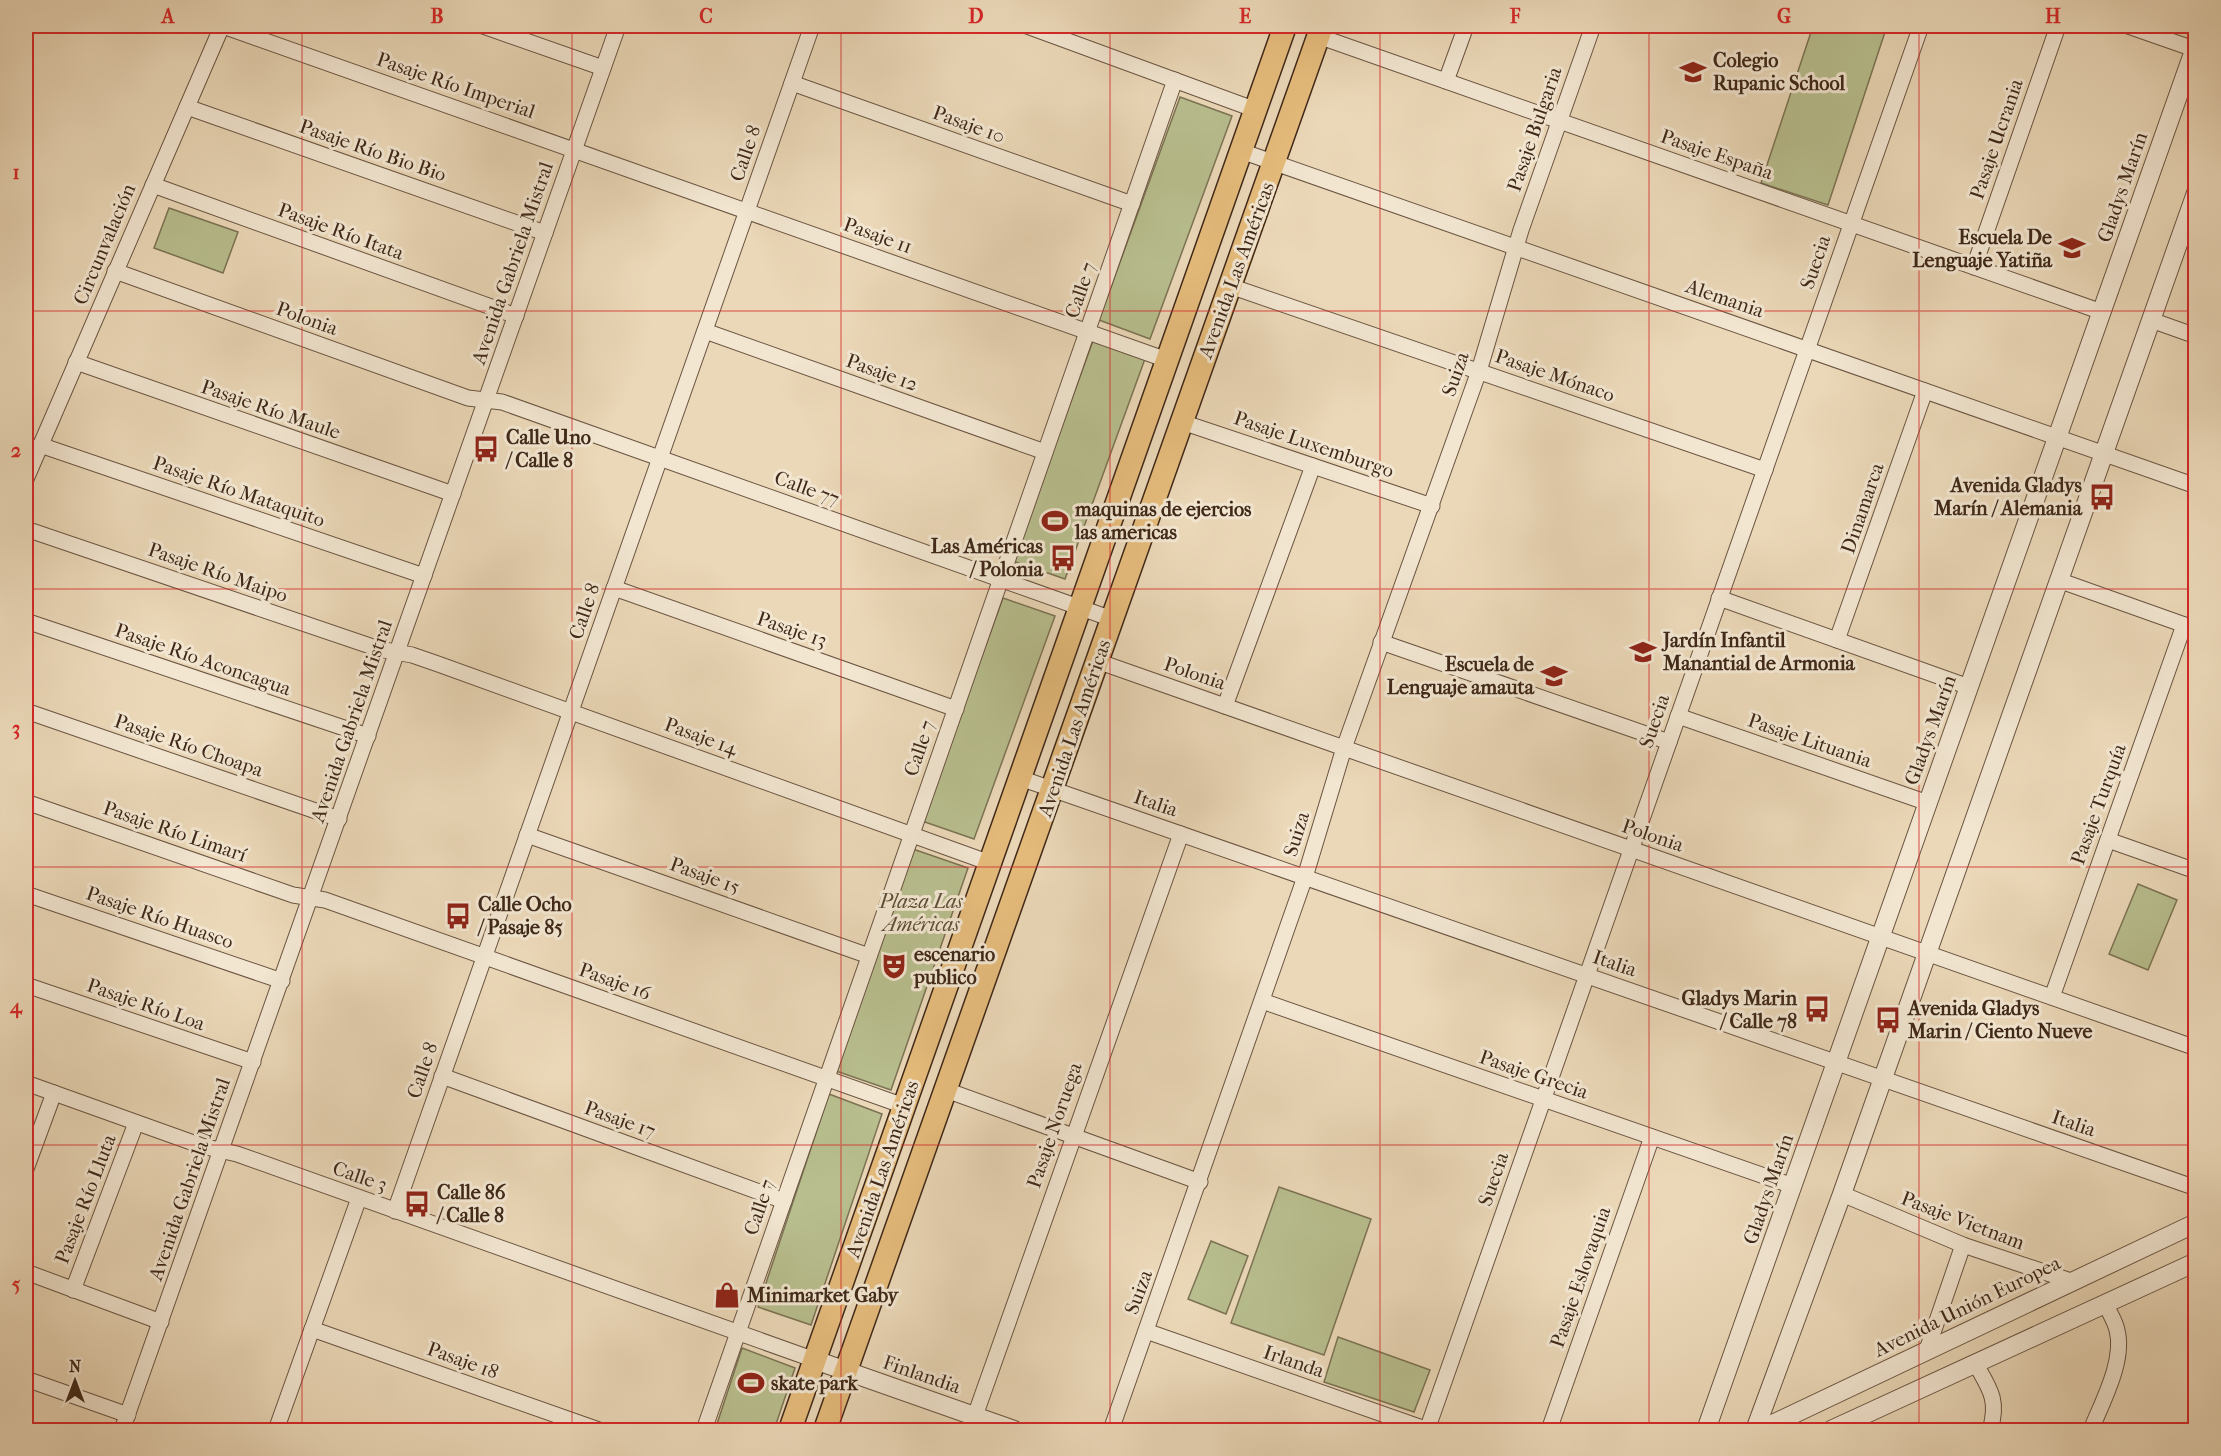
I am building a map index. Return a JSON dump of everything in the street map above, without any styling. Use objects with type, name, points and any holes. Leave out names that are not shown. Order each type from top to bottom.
[{"type":"main road","name":"Avenida Las Américas","points":[[790,1431],[1286,26]]},
{"type":"main road","name":"Avenida Las Américas","points":[[825,1431],[1320,31]]},
{"type":"street","name":"Circunvalación","points":[[26,478],[222,26]]},
{"type":"street","name":"Pasaje Río Imperial","points":[[222,26],[574,148]]},
{"type":"street","points":[[483,26],[603,68]]},
{"type":"street","name":"Avenida Gabriela Mistral","points":[[122,1431],[618,26]]},
{"type":"street","name":"Calle 8","points":[[395,1211],[812,26]]},
{"type":"street","points":[[1027,26],[1256,110]]},
{"type":"street","points":[[1446,81],[1466,26]]},
{"type":"street","name":"Pasaje Bulgaria","points":[[1517,248],[1593,26]]},
{"type":"street","name":"Suecia","points":[[1428,1430],[1921,26]]},
{"type":"street","name":"Pasaje Ucrania","points":[[1974,267],[2058,26]]},
{"type":"street","points":[[2128,26],[2195,47]]},
{"type":"street","name":"Pasaje España","points":[[1320,31],[1446,81],[2102,312]]},
{"type":"street","name":"Gladys Marín","points":[[1706,1431],[2195,47]]},
{"type":"street","name":"Calle 7","points":[[704,1431],[1175,80]]},
{"type":"street","name":"Pasaje 10","points":[[792,84],[1132,204]]},
{"type":"street","name":"Pasaje Río Bio Bio","points":[[187,106],[545,233]]},
{"type":"street","name":"Pasaje 11","points":[[574,148],[1167,360]]},
{"type":"street","name":"Alemania","points":[[1241,151],[2196,486]]},
{"type":"street","name":"Pasaje Río Itata","points":[[153,184],[516,316]]},
{"type":"street","points":[[1755,1431],[1842,1194],[2196,193]]},
{"type":"street","name":"Suiza","points":[[1111,1431],[1305,877],[1344,748],[1479,371],[1517,248]]},
{"type":"street","name":"Polonia","points":[[115,272],[468,398],[486,400]]},
{"type":"street","name":"Pasaje Mónaco","points":[[1230,286],[1764,470]]},
{"type":"street","points":[[2151,320],[2196,336]]},
{"type":"street","name":"Pasaje 12","points":[[705,331],[1045,452]]},
{"type":"street","name":"Pasaje Río Maule","points":[[76,362],[453,494]]},
{"type":"street","name":"Dinamarca","points":[[1837,640],[1925,391]]},
{"type":"street","name":"Calle 77","points":[[486,400],[502,402],[1112,619]]},
{"type":"street","name":"Pasaje Luxemburgo","points":[[1182,422],[1432,506]]},
{"type":"street","name":"Pasaje Río Mataquito","points":[[40,445],[424,576]]},
{"type":"street","points":[[1225,706],[1312,466]]},
{"type":"street","name":"Pasaje Río Maipo","points":[[26,529],[380,649],[397,652]]},
{"type":"street","points":[[2058,580],[2190,627]]},
{"type":"street","name":"Pasaje 13","points":[[614,588],[956,709]]},
{"type":"street","points":[[1719,598],[1969,687]]},
{"type":"street","name":"Pasaje Río Aconcagua","points":[[26,621],[368,736]]},
{"type":"street","name":"Pasaje Turquía","points":[[2052,997],[2108,840],[2190,627]]},
{"type":"street","points":[[1381,642],[1669,742]]},
{"type":"street","name":"Pasaje 14","points":[[397,652],[438,664],[990,862]]},
{"type":"street","name":"Polonia","points":[[1097,661],[2196,1048]]},
{"type":"street","name":"Pasaje Río Choapa","points":[[26,711],[339,819]]},
{"type":"street","name":"Pasaje Lituania","points":[[1678,716],[1928,803]]},
{"type":"street","name":"Italia","points":[[1020,778],[2196,1188]]},
{"type":"street","name":"Pasaje Río Limarí","points":[[26,802],[282,891],[311,898]]},
{"type":"street","name":"Pasaje Noruega","points":[[972,1424],[1072,1136],[1181,834]]},
{"type":"street","name":"Pasaje 15","points":[[527,835],[870,956]]},
{"type":"street","points":[[2108,840],[2196,871]]},
{"type":"street","name":"Pasaje Río Huasco","points":[[26,894],[282,981]]},
{"type":"street","name":"Pasaje 16","points":[[311,898],[325,900],[904,1106]]},
{"type":"street","name":"Pasaje Río Loa","points":[[26,985],[253,1062]]},
{"type":"street","name":"Pasaje Grecia","points":[[1262,1001],[1793,1186]]},
{"type":"street","name":"Pasaje 17","points":[[442,1076],[784,1201]]},
{"type":"street","name":"Calle 3","points":[[26,1083],[136,1123],[359,1198],[815,1360]]},
{"type":"street","points":[[946,1090],[1200,1182]]},
{"type":"street","points":[[26,1169],[54,1093]]},
{"type":"street","name":"Pasaje Río Lluta","points":[[73,1290],[136,1123]]},
{"type":"street","name":"Pasaje Eslovaquia","points":[[1549,1431],[1652,1137]]},
{"type":"street","name":"Pasaje Vietnam","points":[[1842,1194],[1963,1245],[2071,1281]]},
{"type":"street","points":[[276,1431],[359,1198]]},
{"type":"street","name":"Avenida Unión Europea","points":[[1760,1431],[2196,1223]]},
{"type":"street","points":[[1927,1350],[1963,1245]]},
{"type":"street","points":[[1831,1431],[2196,1262]]},
{"type":"street","points":[[26,1272],[161,1322]]},
{"type":"street","points":[[2091,1431],[2113,1374],[2118,1350],[2118,1330],[2105,1303]]},
{"type":"street","name":"Pasaje 18","points":[[312,1329],[599,1431]]},
{"type":"street","name":"Irlanda","points":[[1146,1331],[1428,1430]]},
{"type":"street","name":"Finlandia","points":[[815,1360],[972,1424],[1014,1431]]},
{"type":"street","points":[[1975,1363],[1993,1394],[1995,1412],[1990,1431]]},
{"type":"street","points":[[26,1379],[128,1415]]},
{"type":"street","points":[[2193,1431],[2196,1422]]},
{"type":"green space","points":[[1813,26],[1887,26],[1828,205],[1761,183]]},
{"type":"green space","points":[[1180,97],[1232,116],[1150,339],[1099,320]]},
{"type":"green space","points":[[169,208],[238,232],[223,273],[154,248]]},
{"type":"green space","points":[[1094,338],[1146,356],[1065,579],[1013,561]]},
{"type":"green space","name":"Plaza Las Américas","points":[[1003,598],[1055,616],[974,839],[922,821]]},
{"type":"green space","name":"Plaza Las Américas","points":[[910,848],[968,868],[891,1090],[836,1071]]},
{"type":"green space","points":[[2138,884],[2177,900],[2148,970],[2109,954]]},
{"type":"green space","points":[[829,1094],[882,1114],[811,1325],[758,1307]]},
{"type":"green space","points":[[1279,1187],[1371,1219],[1324,1355],[1231,1323]]},
{"type":"green space","points":[[1211,1241],[1248,1256],[1226,1314],[1188,1299]]},
{"type":"green space","points":[[1338,1337],[1430,1370],[1414,1412],[1324,1382]]},
{"type":"green space","points":[[742,1348],[795,1368],[774,1430],[715,1430]]},
{"type":"place","name":"Colegio Rupanic School","points":[[1693,72]]},
{"type":"place","name":"Escuela De Lenguaje Yatiña","points":[[2072,248]]},
{"type":"place","name":"Calle Uno / Calle 8","points":[[486,449]]},
{"type":"place","name":"Avenida Gladys Marín / Alemania","points":[[2102,497]]},
{"type":"place","name":"maquinas de ejercios las americas","points":[[1055,521]]},
{"type":"place","name":"Las Américas / Polonia","points":[[1063,558]]},
{"type":"place","name":"Jardín Infantil Manantial de Armonia","points":[[1643,652]]},
{"type":"place","name":"Escuela de Lenguaje amauta","points":[[1554,676]]},
{"type":"place","name":"Calle Ocho / Pasaje 85","points":[[458,916]]},
{"type":"place","name":"escenario publico","points":[[894,966]]},
{"type":"place","name":"Gladys Marin / Calle 78","points":[[1817,1009]]},
{"type":"place","name":"Avenida Gladys Marin / Ciento Nueve","points":[[1888,1020]]},
{"type":"place","name":"Calle 86 / Calle 8","points":[[417,1204]]},
{"type":"place","name":"Minimarket Gaby","points":[[727,1295]]},
{"type":"place","name":"skate park","points":[[751,1383]]}]
